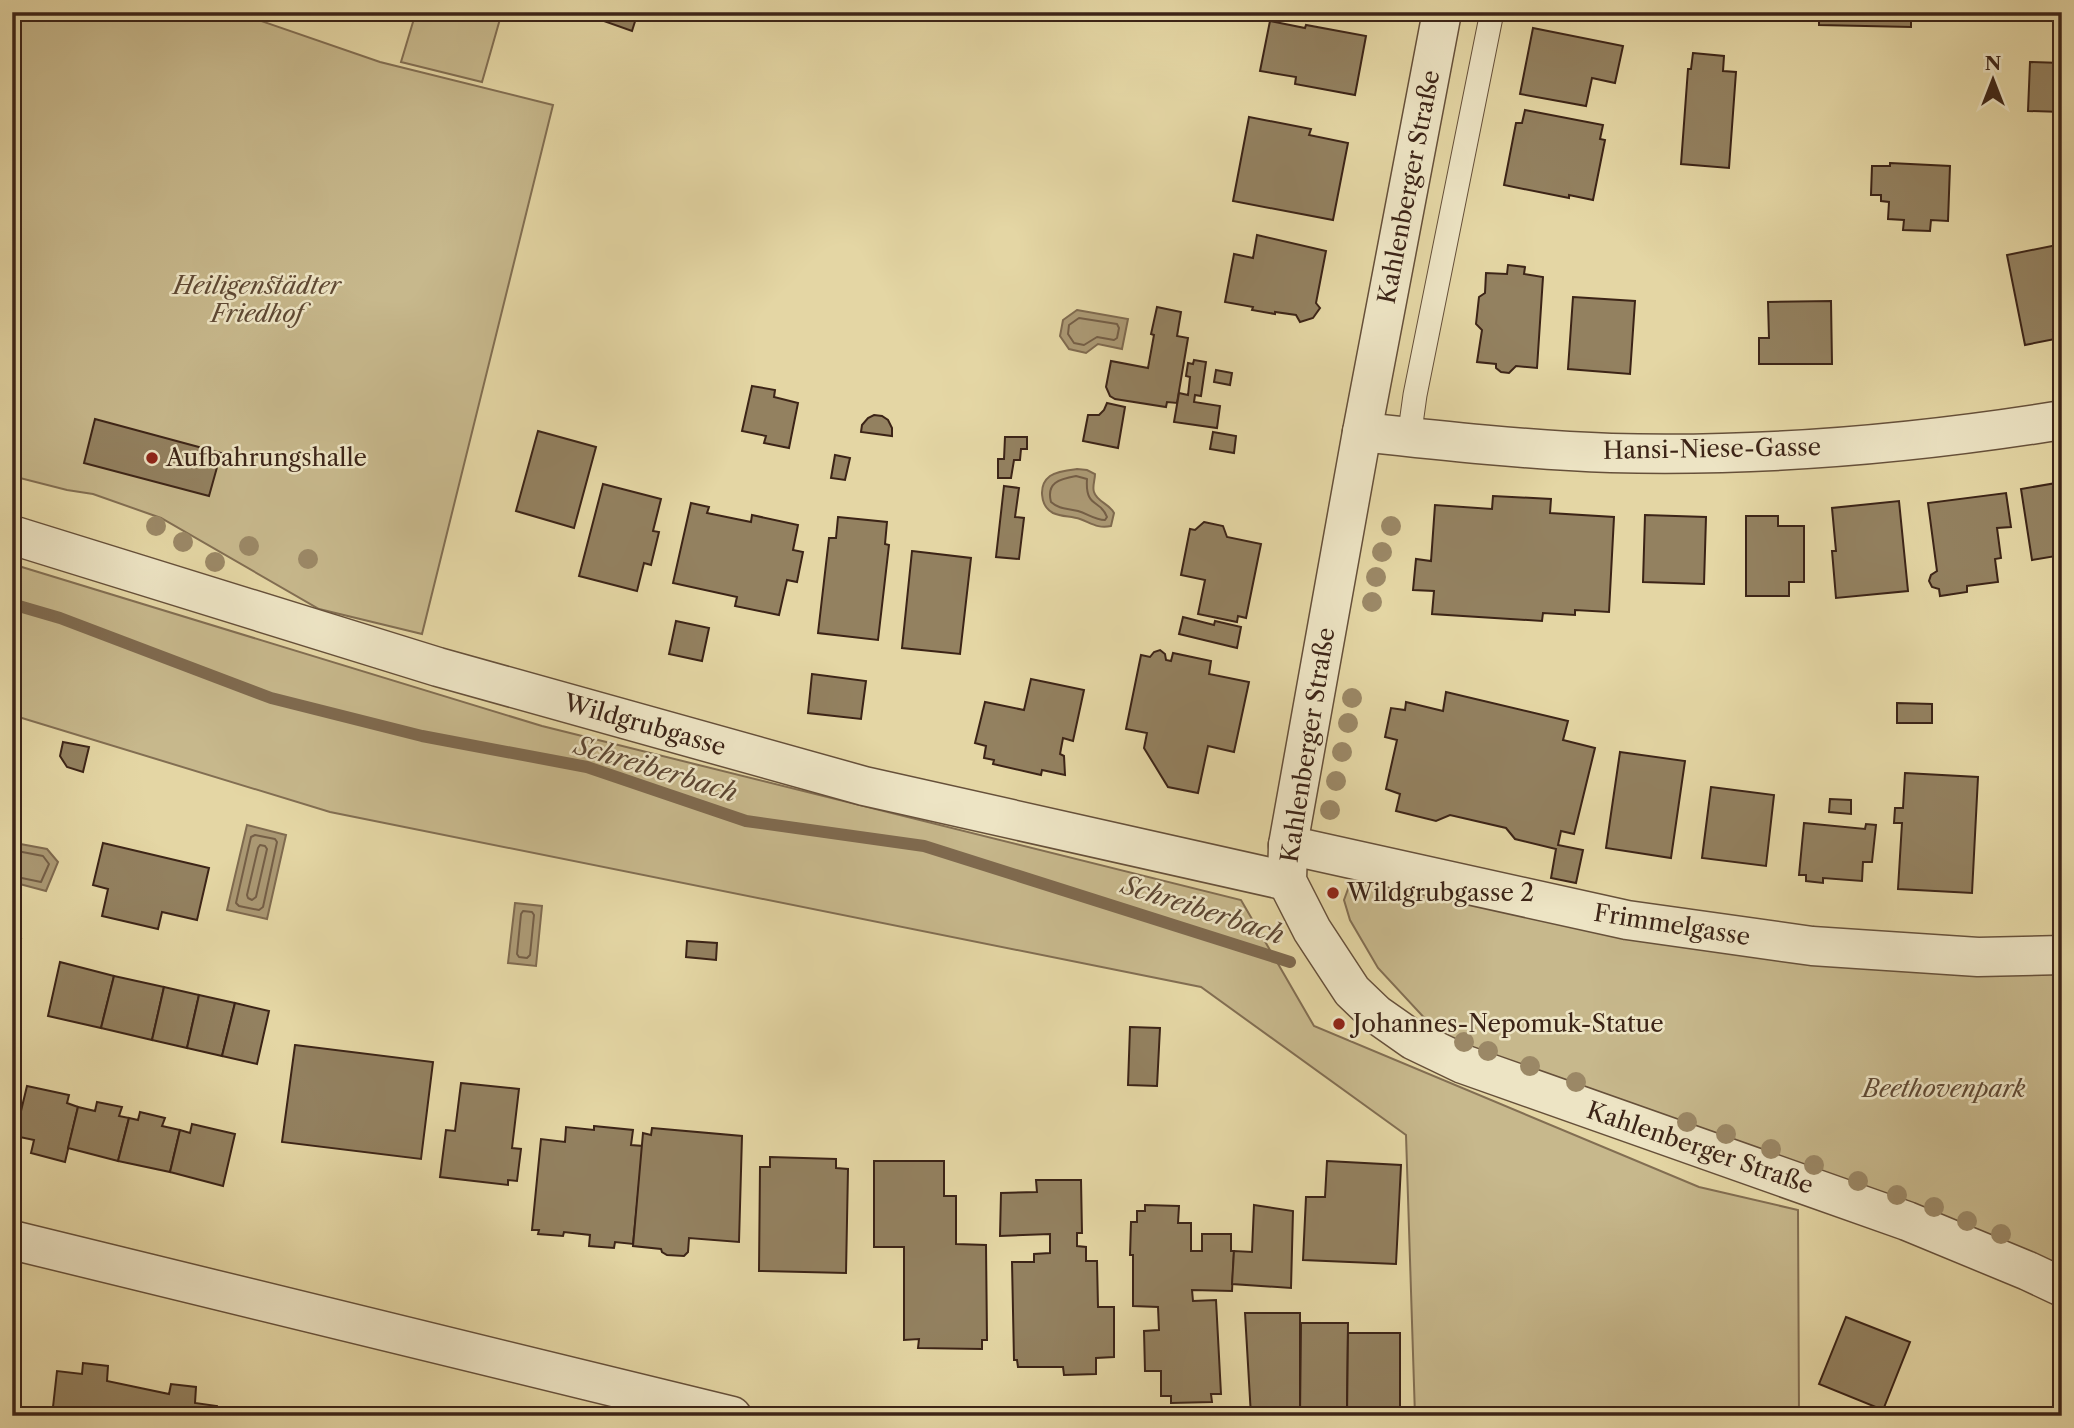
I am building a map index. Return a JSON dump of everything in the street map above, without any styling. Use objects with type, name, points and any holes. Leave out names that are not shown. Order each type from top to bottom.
[{"type":"street","name":"Kahlenberger Straße","points":[[1442,12],[1362,432],[1287,863],[1312,930],[1352,991],[1377,1014],[1413,1040],[1463,1065],[1907,1221],[2028,1270],[2062,1287]]},
{"type":"street","name":"Hansi-Niese-Gasse","points":[[1362,432],[1609,453],[1774,451],[1972,434],[2062,420]]},
{"type":"street","name":"Wildgrubgasse","points":[[12,535],[438,667],[864,786],[1287,863]]},
{"type":"street","name":"Frimmelgasse","points":[[1287,863],[1627,920],[1812,946],[1978,957],[2062,955]]},
{"type":"street","points":[[12,1240],[732,1416]]},
{"type":"lane","points":[[1409,438],[1415,395],[1492,12]]},
{"type":"green space","name":"Heiligenstädter Friedhof","points":[[12,12],[235,12],[380,62],[553,105],[422,634],[319,609],[161,518],[93,494],[12,476]]},
{"type":"green space","points":[[416,12],[502,12],[482,82],[401,62]]},
{"type":"green space","points":[[12,564],[542,726],[1241,900],[1314,1026],[1699,1187],[1798,1210],[1799,1416],[1415,1416],[1406,1135],[1201,987],[330,812],[12,715]]},
{"type":"green space","name":"Beethovenpark","points":[[1381,878],[2062,972],[2062,1267],[1443,1038],[1378,968],[1350,920],[1344,900],[1351,881]]},
{"type":"water","points":[[1077,310],[1128,319],[1122,349],[1098,344],[1086,353],[1069,349],[1060,336],[1063,320]]},
{"type":"water","points":[[1077,469],[1095,474],[1093,488],[1096,495],[1114,513],[1111,526],[1098,526],[1056,514],[1045,506],[1042,490],[1046,480],[1056,473]]},
{"type":"water","points":[[247,825],[286,835],[267,919],[227,910]]},
{"type":"water","points":[[15,843],[47,849],[58,862],[46,891],[12,882],[12,854]]},
{"type":"water","points":[[515,903],[542,906],[536,966],[508,963]]},
{"type":"building","points":[[601,12],[638,12],[632,31],[598,19]]},
{"type":"building","points":[[1614,12],[1638,12],[1635,19]]},
{"type":"building","points":[[1784,12],[1915,12],[1915,17],[1911,17],[1911,27],[1819,25],[1819,20],[1784,19]]},
{"type":"building","points":[[1270,21],[1366,36],[1355,95],[1295,84],[1296,77],[1260,71]]},
{"type":"building","points":[[1533,28],[1623,46],[1615,83],[1592,78],[1586,106],[1520,94]]},
{"type":"building","points":[[1693,53],[1724,56],[1723,71],[1736,72],[1729,168],[1681,164],[1688,69],[1691,69]]},
{"type":"building","points":[[2030,62],[2062,63],[2062,112],[2028,111]]},
{"type":"building","points":[[1525,110],[1603,125],[1600,139],[1605,140],[1593,200],[1504,185],[1516,123],[1522,123]]},
{"type":"building","points":[[1249,117],[1311,129],[1309,135],[1348,143],[1333,220],[1233,201]]},
{"type":"building","points":[[1890,163],[1950,166],[1948,221],[1931,220],[1930,231],[1903,230],[1904,220],[1888,219],[1889,202],[1881,201],[1881,195],[1871,195],[1872,166],[1890,166]]},
{"type":"building","points":[[1257,235],[1326,251],[1316,303],[1320,308],[1313,318],[1300,322],[1296,315],[1252,310],[1253,307],[1225,302],[1234,254],[1253,258]]},
{"type":"building","points":[[2062,244],[2062,330],[2053,332],[2055,339],[2025,345],[2007,255]]},
{"type":"building","points":[[1508,265],[1525,267],[1524,274],[1543,277],[1537,368],[1516,366],[1509,373],[1501,372],[1496,368],[1496,364],[1477,362],[1482,330],[1476,324],[1479,297],[1485,293],[1486,273],[1507,274]]},
{"type":"building","points":[[1573,297],[1635,301],[1630,374],[1568,369]]},
{"type":"building","points":[[1831,301],[1832,364],[1759,364],[1759,338],[1769,338],[1768,302]]},
{"type":"building","points":[[1157,307],[1181,312],[1177,336],[1188,338],[1177,403],[1167,402],[1166,407],[1115,399],[1110,396],[1106,387],[1111,361],[1148,368]]},
{"type":"building","points":[[1194,360],[1206,362],[1201,396],[1195,395],[1194,402],[1220,406],[1217,428],[1174,422],[1179,393],[1188,395],[1188,363],[1193,364]]},
{"type":"building","points":[[1216,370],[1232,373],[1230,385],[1214,382]]},
{"type":"building","points":[[752,386],[775,390],[774,397],[798,403],[789,448],[764,443],[766,436],[742,431]]},
{"type":"building","points":[[1107,403],[1125,407],[1118,448],[1083,441],[1088,415],[1099,415]]},
{"type":"building","points":[[874,415],[888,420],[892,436],[861,432],[862,425]]},
{"type":"building","name":"Aufbahrungshalle","points":[[95,419],[221,453],[209,496],[84,463]]},
{"type":"building","points":[[538,431],[596,447],[574,528],[516,511]]},
{"type":"building","points":[[1213,432],[1236,436],[1234,453],[1210,449]]},
{"type":"building","points":[[1005,437],[1027,437],[1027,449],[1021,449],[1020,460],[1014,460],[1011,478],[998,478],[998,459],[1004,459]]},
{"type":"building","points":[[835,455],[850,458],[845,480],[831,478]]},
{"type":"building","points":[[2062,482],[2062,555],[2032,560],[2021,489]]},
{"type":"building","points":[[603,484],[661,499],[653,531],[659,532],[651,565],[644,563],[637,591],[579,576]]},
{"type":"building","points":[[1004,486],[1019,488],[1015,517],[1024,518],[1019,559],[996,557]]},
{"type":"building","points":[[2006,493],[2011,527],[1997,528],[2001,558],[1995,559],[1998,582],[1967,586],[1967,592],[1940,596],[1939,589],[1932,587],[1929,581],[1931,575],[1937,571],[1928,503]]},
{"type":"building","points":[[1493,496],[1551,499],[1550,513],[1614,517],[1609,612],[1575,610],[1575,615],[1543,613],[1542,621],[1432,614],[1434,591],[1413,590],[1416,559],[1431,561],[1435,505],[1492,509]]},
{"type":"building","points":[[1899,501],[1908,591],[1836,598],[1832,508]]},
{"type":"building","points":[[691,503],[709,507],[707,513],[751,522],[752,515],[798,525],[793,550],[803,552],[797,582],[787,580],[779,615],[735,606],[737,597],[673,583]]},
{"type":"building","points":[[1645,515],[1706,517],[1704,584],[1643,582]]},
{"type":"building","points":[[1746,516],[1778,516],[1778,526],[1804,526],[1804,582],[1789,582],[1789,596],[1746,596]]},
{"type":"building","points":[[838,517],[887,522],[885,544],[889,545],[878,640],[818,633],[829,538],[836,538]]},
{"type":"building","points":[[1204,522],[1223,526],[1227,537],[1261,544],[1246,618],[1238,616],[1237,622],[1198,614],[1205,580],[1181,575],[1190,529],[1195,530]]},
{"type":"building","points":[[912,551],[971,558],[960,654],[902,648]]},
{"type":"building","points":[[1183,617],[1214,625],[1215,621],[1241,627],[1237,648],[1179,634]]},
{"type":"building","points":[[676,621],[709,628],[702,661],[669,654]]},
{"type":"building","points":[[1160,650],[1165,654],[1166,660],[1171,661],[1173,653],[1211,661],[1209,674],[1249,682],[1234,752],[1208,746],[1198,793],[1168,787],[1144,748],[1147,733],[1126,729],[1141,655],[1150,657]]},
{"type":"building","points":[[812,674],[866,681],[861,719],[808,713]]},
{"type":"building","points":[[1031,679],[1084,690],[1073,741],[1063,738],[1060,754],[1064,756],[1065,775],[1042,770],[1041,775],[993,764],[994,760],[984,758],[986,746],[975,743],[985,702],[1024,710]]},
{"type":"building","points":[[1446,692],[1568,721],[1563,740],[1595,748],[1574,834],[1561,831],[1558,845],[1583,850],[1576,883],[1551,878],[1556,849],[1515,839],[1506,828],[1450,815],[1436,821],[1396,811],[1400,794],[1386,789],[1397,740],[1385,737],[1391,708],[1405,710],[1406,702],[1443,711]]},
{"type":"building","points":[[1897,703],[1932,704],[1932,723],[1897,723]]},
{"type":"building","points":[[63,742],[89,747],[83,772],[67,767],[60,756]]},
{"type":"building","points":[[1620,752],[1685,761],[1671,858],[1606,848]]},
{"type":"building","points":[[1905,773],[1978,777],[1972,893],[1898,889],[1902,823],[1894,823],[1895,808],[1903,808]]},
{"type":"building","points":[[1711,787],[1774,795],[1766,866],[1702,858]]},
{"type":"building","points":[[1830,799],[1851,800],[1851,814],[1829,812]]},
{"type":"building","points":[[1804,823],[1865,829],[1866,824],[1876,825],[1872,862],[1863,862],[1862,881],[1823,878],[1823,883],[1806,881],[1806,875],[1799,875]]},
{"type":"building","points":[[103,843],[209,868],[197,920],[162,912],[158,929],[102,916],[108,889],[93,885]]},
{"type":"building","points":[[12,936],[21,939],[15,960],[12,960]]},
{"type":"building","points":[[687,941],[717,943],[716,960],[686,957]]},
{"type":"building","points":[[60,962],[114,976],[101,1028],[48,1016]]},
{"type":"building","points":[[114,976],[164,987],[152,1040],[101,1028]]},
{"type":"building","points":[[164,987],[199,995],[187,1048],[152,1040]]},
{"type":"building","points":[[199,995],[235,1003],[222,1056],[187,1048]]},
{"type":"building","points":[[235,1003],[269,1011],[257,1064],[222,1056]]},
{"type":"building","points":[[1130,1027],[1160,1028],[1157,1086],[1128,1085]]},
{"type":"building","points":[[295,1045],[433,1062],[421,1159],[282,1142]]},
{"type":"building","points":[[461,1083],[519,1089],[512,1148],[521,1149],[517,1181],[508,1180],[508,1185],[440,1177],[446,1130],[455,1131]]},
{"type":"building","points":[[27,1086],[69,1095],[67,1103],[78,1107],[65,1162],[31,1153],[34,1140],[15,1136]]},
{"type":"building","points":[[97,1102],[122,1107],[119,1116],[129,1118],[118,1161],[68,1148],[78,1107],[95,1111]]},
{"type":"building","points":[[140,1112],[165,1118],[162,1126],[180,1130],[170,1172],[118,1161],[129,1118],[138,1120]]},
{"type":"building","points":[[192,1124],[235,1134],[223,1186],[170,1172],[180,1130],[190,1133]]},
{"type":"building","points":[[594,1126],[633,1130],[631,1145],[643,1146],[633,1244],[615,1242],[614,1248],[589,1246],[590,1235],[564,1232],[563,1236],[538,1234],[539,1230],[532,1230],[541,1139],[565,1142],[566,1127],[594,1130]]},
{"type":"building","points":[[652,1128],[742,1136],[739,1242],[689,1238],[688,1252],[684,1256],[667,1255],[661,1249],[633,1246],[643,1133],[651,1135]]},
{"type":"building","points":[[770,1157],[836,1159],[836,1168],[848,1169],[846,1273],[759,1271],[760,1167],[770,1167]]},
{"type":"building","points":[[874,1161],[944,1161],[944,1196],[956,1196],[956,1244],[986,1245],[987,1340],[982,1340],[982,1349],[918,1348],[919,1339],[904,1340],[904,1247],[874,1247]]},
{"type":"building","points":[[1327,1161],[1401,1165],[1396,1264],[1303,1260],[1306,1197],[1325,1197]]},
{"type":"building","points":[[1036,1180],[1081,1180],[1082,1233],[1077,1233],[1077,1246],[1086,1247],[1086,1261],[1097,1261],[1098,1307],[1114,1307],[1114,1357],[1096,1358],[1096,1374],[1064,1375],[1063,1367],[1018,1367],[1017,1360],[1014,1360],[1012,1262],[1034,1262],[1034,1254],[1050,1253],[1050,1234],[1000,1236],[1001,1193],[1037,1192]]},
{"type":"building","points":[[1145,1205],[1179,1206],[1178,1223],[1191,1223],[1191,1251],[1202,1251],[1202,1234],[1231,1234],[1231,1251],[1234,1251],[1232,1291],[1192,1290],[1193,1301],[1216,1300],[1221,1394],[1211,1394],[1212,1402],[1171,1403],[1171,1396],[1161,1396],[1161,1371],[1145,1371],[1144,1331],[1159,1330],[1158,1307],[1133,1306],[1133,1255],[1130,1255],[1131,1222],[1137,1222],[1137,1211],[1145,1211]]},
{"type":"building","points":[[1254,1205],[1293,1211],[1291,1288],[1232,1284],[1234,1251],[1252,1252]]},
{"type":"building","points":[[1245,1313],[1300,1313],[1300,1416],[1251,1416]]},
{"type":"building","points":[[1846,1317],[1910,1342],[1883,1410],[1819,1384]]},
{"type":"building","points":[[1301,1323],[1348,1323],[1347,1416],[1300,1416]]},
{"type":"building","points":[[1348,1333],[1400,1333],[1400,1416],[1347,1416]]},
{"type":"building","points":[[83,1363],[108,1366],[107,1381],[169,1394],[171,1384],[196,1387],[195,1403],[217,1406],[216,1416],[52,1416],[57,1371],[82,1374]]},
{"type":"waterway","name":"Schreiberbach","points":[[12,604],[60,618],[271,698],[422,736],[587,767],[746,821],[924,846],[1290,962]]},
{"type":"place","name":"Aufbahrungshalle","points":[[152,458]]},
{"type":"place","name":"Wildgrubgasse 2","points":[[1333,893]]},
{"type":"place","name":"Johannes-Nepomuk-Statue","points":[[1339,1024]]}]
